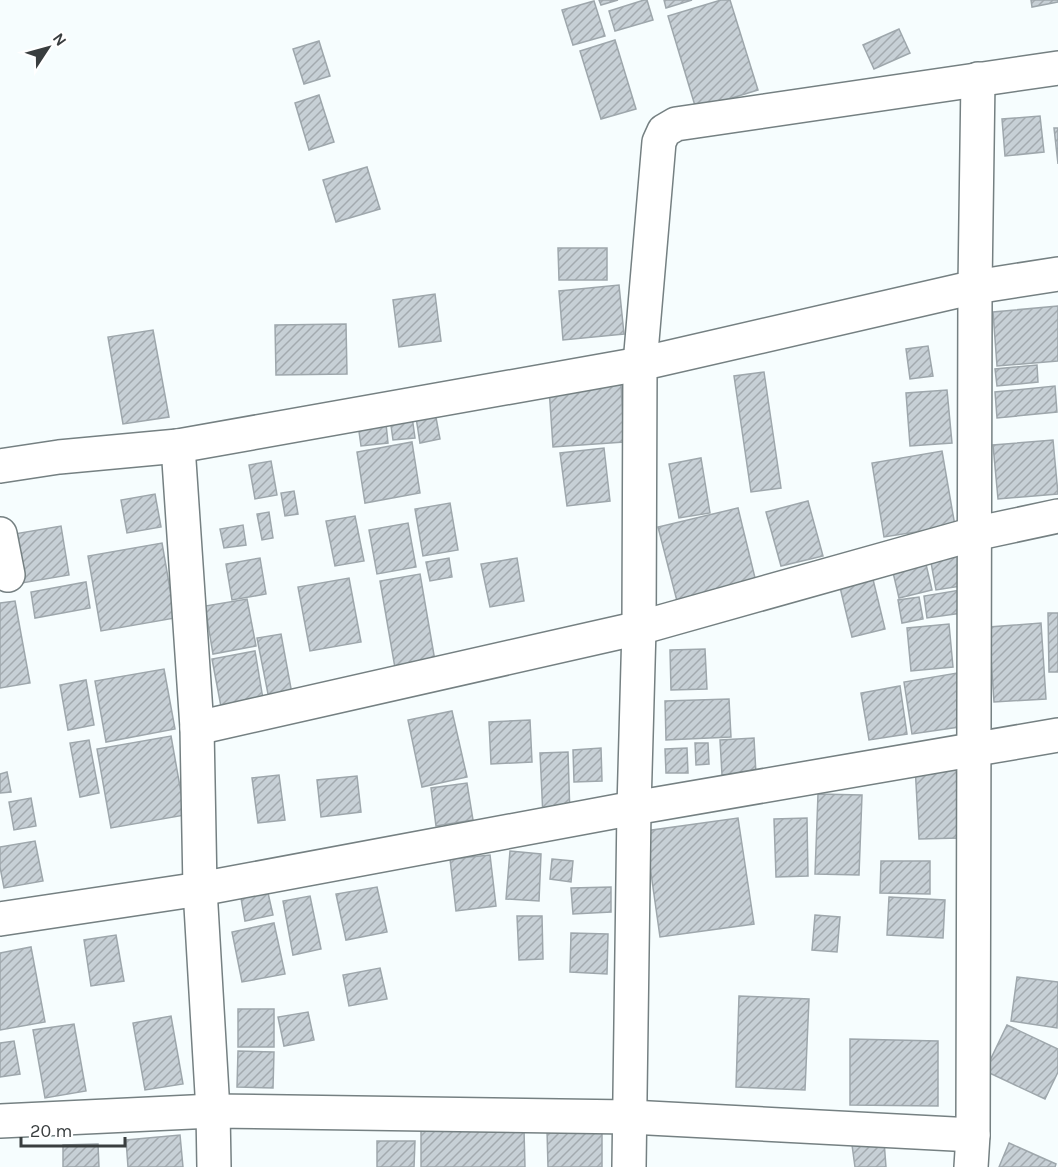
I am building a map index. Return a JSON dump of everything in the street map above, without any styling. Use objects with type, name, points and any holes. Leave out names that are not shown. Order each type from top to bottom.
[{"type":"street","points":[[629,1167],[639,628],[640,364],[659,142],[664,131],[676,124],[1058,68]]},
{"type":"street","points":[[0,1122],[213,1111],[630,1117],[972,1151],[975,287],[978,79]]},
{"type":"street","points":[[0,466],[59,457],[178,446],[640,364],[975,287],[1058,274]]},
{"type":"street","points":[[178,446],[197,728],[200,889],[213,1111],[214,1167]]},
{"type":"street","points":[[197,728],[639,628],[974,534],[1058,516]]},
{"type":"street","points":[[0,534],[8,575]]},
{"type":"street","points":[[0,919],[200,889],[634,808],[1058,735]]},
{"type":"building","points":[[599,0],[618,0],[601,5]]},
{"type":"building","points":[[647,0],[653,20],[615,31],[609,11]]},
{"type":"building","points":[[664,0],[692,0],[666,8]]},
{"type":"building","points":[[721,0],[730,0],[758,90],[696,109],[668,16]]},
{"type":"building","points":[[1031,0],[1058,0],[1058,2],[1032,7]]},
{"type":"building","points":[[594,1],[605,36],[573,45],[562,10]]},
{"type":"building","points":[[899,29],[910,53],[874,69],[863,45]]},
{"type":"building","points":[[615,40],[636,109],[601,119],[580,51]]},
{"type":"building","points":[[319,41],[330,76],[304,84],[293,49]]},
{"type":"building","points":[[319,95],[334,142],[309,150],[295,103]]},
{"type":"building","points":[[1040,116],[1044,152],[1005,156],[1002,119]]},
{"type":"building","points":[[1054,128],[1058,128],[1058,164]]},
{"type":"building","points":[[367,167],[380,209],[336,222],[323,180]]},
{"type":"building","points":[[558,248],[607,248],[607,280],[559,280]]},
{"type":"building","points":[[619,285],[624,334],[563,340],[559,291]]},
{"type":"building","points":[[435,294],[441,341],[399,347],[393,300]]},
{"type":"building","points":[[1058,306],[1058,361],[997,366],[993,312]]},
{"type":"building","points":[[346,324],[347,374],[276,375],[275,325]]},
{"type":"building","points":[[153,330],[169,417],[123,424],[108,337]]},
{"type":"building","points":[[928,346],[933,376],[910,379],[906,349]]},
{"type":"building","points":[[1037,365],[1038,382],[997,386],[995,369]]},
{"type":"building","points":[[764,372],[781,488],[751,492],[734,376]]},
{"type":"building","points":[[621,383],[624,442],[553,447],[549,388]]},
{"type":"building","points":[[1055,386],[1057,412],[997,418],[995,392]]},
{"type":"building","points":[[947,390],[952,443],[910,446],[906,393]]},
{"type":"building","points":[[434,407],[440,439],[420,443],[415,411]]},
{"type":"building","points":[[411,409],[415,438],[393,440],[389,411]]},
{"type":"building","points":[[385,414],[388,443],[361,446],[357,417]]},
{"type":"building","points":[[1053,440],[1058,494],[998,499],[993,445]]},
{"type":"building","points":[[412,442],[420,493],[365,503],[357,452]]},
{"type":"building","points":[[604,448],[610,501],[567,506],[560,453]]},
{"type":"building","points":[[942,451],[955,526],[884,537],[872,463]]},
{"type":"building","points":[[701,458],[710,513],[679,518],[669,464]]},
{"type":"building","points":[[271,461],[277,495],[255,499],[249,465]]},
{"type":"building","points":[[294,491],[298,514],[285,516],[281,493]]},
{"type":"building","points":[[155,494],[161,527],[127,533],[121,500]]},
{"type":"building","points":[[808,501],[823,556],[781,566],[766,512]]},
{"type":"building","points":[[450,503],[458,550],[423,556],[415,509]]},
{"type":"building","points":[[738,508],[756,582],[677,601],[658,527]]},
{"type":"building","points":[[269,512],[273,538],[262,540],[257,514]]},
{"type":"building","points":[[355,516],[364,561],[335,566],[326,521]]},
{"type":"building","points":[[408,523],[416,567],[377,574],[369,530]]},
{"type":"building","points":[[243,525],[246,545],[224,548],[220,529]]},
{"type":"building","points":[[61,526],[69,575],[22,583],[14,534]]},
{"type":"building","points":[[162,543],[175,618],[101,631],[88,556]]},
{"type":"building","points":[[962,552],[968,585],[936,590],[930,557]]},
{"type":"building","points":[[260,558],[266,594],[232,600],[226,564]]},
{"type":"building","points":[[449,558],[452,577],[430,581],[426,562]]},
{"type":"building","points":[[517,558],[524,601],[490,607],[481,564]]},
{"type":"building","points":[[925,560],[932,590],[899,598],[892,568]]},
{"type":"building","points":[[871,571],[885,629],[852,637],[838,579]]},
{"type":"building","points":[[420,574],[435,661],[395,668],[380,581]]},
{"type":"building","points":[[349,578],[361,642],[310,651],[298,587]]},
{"type":"building","points":[[86,582],[90,608],[35,618],[31,592]]},
{"type":"building","points":[[966,589],[969,612],[927,618],[924,596]]},
{"type":"building","points":[[919,597],[923,619],[902,623],[898,600]]},
{"type":"building","points":[[247,599],[256,646],[213,654],[205,606]]},
{"type":"building","points":[[15,601],[30,683],[0,688],[0,603]]},
{"type":"building","points":[[1048,613],[1058,613],[1058,672],[1049,672]]},
{"type":"building","points":[[1041,623],[1046,699],[994,702],[989,627]]},
{"type":"building","points":[[949,624],[953,667],[911,671],[907,628]]},
{"type":"building","points":[[281,634],[292,694],[269,699],[257,638]]},
{"type":"building","points":[[705,649],[707,689],[671,690],[670,650]]},
{"type":"building","points":[[255,651],[264,705],[222,712],[212,659]]},
{"type":"building","points":[[164,669],[175,729],[106,742],[95,681]]},
{"type":"building","points":[[957,673],[966,726],[912,734],[904,682]]},
{"type":"building","points":[[86,680],[94,725],[68,730],[60,685]]},
{"type":"building","points":[[900,686],[907,734],[869,740],[861,693]]},
{"type":"building","points":[[729,699],[731,737],[666,740],[665,701]]},
{"type":"building","points":[[452,711],[467,777],[422,787],[408,720]]},
{"type":"building","points":[[530,720],[532,762],[491,764],[489,722]]},
{"type":"building","points":[[171,736],[185,815],[111,828],[97,749]]},
{"type":"building","points":[[754,738],[756,774],[722,775],[720,740]]},
{"type":"building","points":[[89,740],[99,793],[80,797],[70,743]]},
{"type":"building","points":[[695,743],[708,743],[709,764],[696,765]]},
{"type":"building","points":[[601,748],[602,781],[574,782],[573,750]]},
{"type":"building","points":[[687,748],[688,773],[666,773],[665,749]]},
{"type":"building","points":[[568,752],[570,816],[543,817],[540,753]]},
{"type":"building","points":[[956,762],[960,838],[919,839],[915,765]]},
{"type":"building","points":[[7,772],[11,792],[0,793],[0,774]]},
{"type":"building","points":[[279,775],[285,820],[258,823],[252,778]]},
{"type":"building","points":[[357,776],[361,812],[321,817],[317,780]]},
{"type":"building","points":[[467,783],[473,820],[436,826],[431,788]]},
{"type":"building","points":[[818,794],[862,795],[859,875],[815,874]]},
{"type":"building","points":[[31,798],[36,826],[14,830],[9,802]]},
{"type":"building","points":[[738,818],[754,924],[660,937],[645,831]]},
{"type":"building","points":[[807,818],[808,876],[776,877],[774,819]]},
{"type":"building","points":[[35,841],[43,881],[4,888],[0,867],[0,847]]},
{"type":"building","points":[[510,851],[541,854],[539,901],[506,899]]},
{"type":"building","points":[[490,855],[496,906],[456,911],[450,859]]},
{"type":"building","points":[[552,859],[573,861],[571,882],[550,879]]},
{"type":"building","points":[[881,861],[930,861],[930,894],[880,893]]},
{"type":"building","points":[[377,887],[387,932],[346,940],[336,894]]},
{"type":"building","points":[[611,887],[611,912],[573,914],[571,888]]},
{"type":"building","points":[[268,893],[273,915],[245,921],[241,898]]},
{"type":"building","points":[[310,896],[321,949],[293,955],[283,901]]},
{"type":"building","points":[[889,897],[945,900],[943,938],[887,935]]},
{"type":"building","points":[[815,915],[840,917],[837,952],[812,950]]},
{"type":"building","points":[[517,916],[542,916],[543,959],[519,960]]},
{"type":"building","points":[[274,923],[285,974],[242,982],[232,932]]},
{"type":"building","points":[[571,933],[608,934],[607,974],[570,972]]},
{"type":"building","points":[[116,935],[124,981],[91,986],[84,940]]},
{"type":"building","points":[[31,947],[45,1022],[0,1030],[0,953]]},
{"type":"building","points":[[380,968],[387,999],[349,1006],[343,975]]},
{"type":"building","points":[[1017,977],[1058,982],[1057,1028],[1011,1021]]},
{"type":"building","points":[[739,996],[809,999],[805,1090],[736,1087]]},
{"type":"building","points":[[238,1009],[274,1009],[274,1047],[238,1047]]},
{"type":"building","points":[[308,1012],[314,1040],[284,1046],[278,1017]]},
{"type":"building","points":[[171,1016],[183,1084],[145,1090],[133,1023]]},
{"type":"building","points":[[74,1024],[86,1091],[45,1098],[33,1030]]},
{"type":"building","points":[[1007,1025],[1058,1049],[1058,1072],[1045,1099],[985,1071]]},
{"type":"building","points":[[850,1039],[938,1041],[938,1106],[850,1105]]},
{"type":"building","points":[[14,1041],[20,1074],[0,1077],[0,1043]]},
{"type":"building","points":[[238,1051],[274,1052],[273,1088],[237,1087]]},
{"type":"building","points":[[602,1129],[602,1167],[548,1167],[547,1130]]},
{"type":"building","points":[[524,1130],[525,1167],[421,1167],[421,1131]]},
{"type":"building","points":[[180,1135],[183,1167],[128,1167],[126,1140]]},
{"type":"building","points":[[377,1141],[415,1141],[414,1167],[377,1167]]},
{"type":"building","points":[[884,1141],[886,1167],[855,1167],[852,1145]]},
{"type":"building","points":[[1009,1143],[1056,1164],[1055,1167],[999,1167]]},
{"type":"building","points":[[98,1144],[99,1167],[63,1167],[63,1145]]}]
